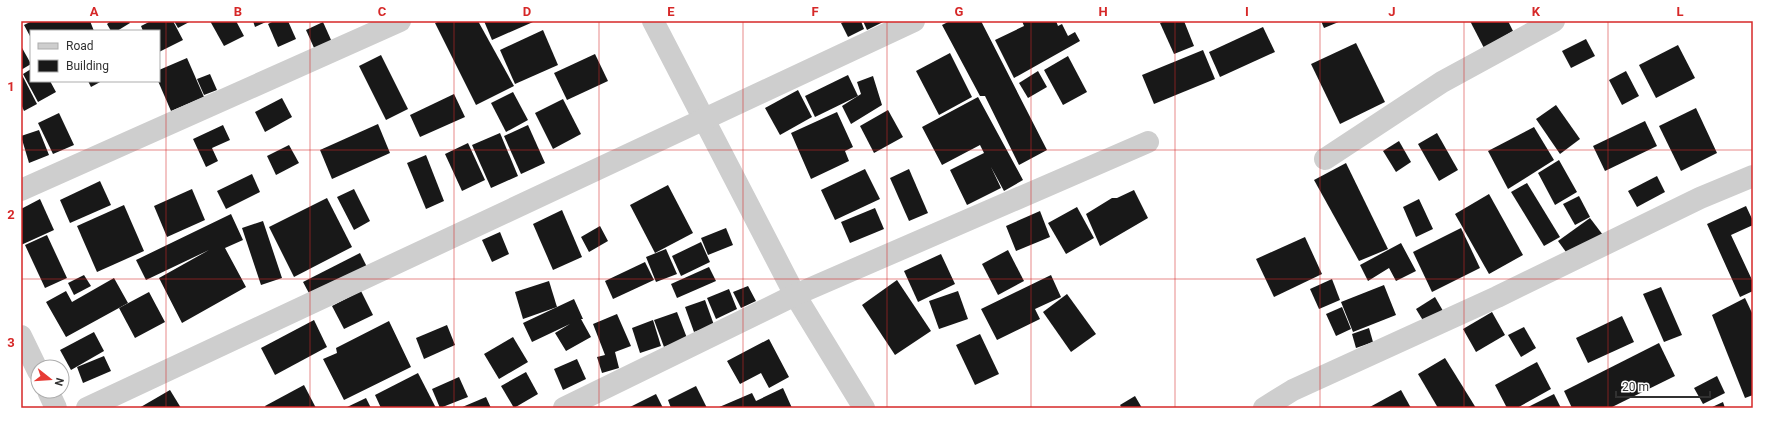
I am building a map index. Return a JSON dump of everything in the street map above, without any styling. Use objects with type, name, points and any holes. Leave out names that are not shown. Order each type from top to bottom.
[{"type":"street","points":[[21,190],[400,21]]},
{"type":"street","points":[[653,21],[794,295],[864,408]]},
{"type":"street","points":[[88,408],[914,21]]},
{"type":"street","points":[[1325,159],[1442,82],[1554,21]]},
{"type":"street","points":[[564,408],[794,295],[1148,142]]},
{"type":"street","points":[[1264,408],[1293,390],[1497,297],[1700,198],[1753,176]]},
{"type":"street","points":[[21,336],[32,359]]},
{"type":"building","points":[[32,21],[90,21],[94,30],[30,30],[30,36],[24,25]]},
{"type":"building","points":[[111,21],[129,21],[130,23],[119,30],[110,30],[107,24]]},
{"type":"building","points":[[151,21],[173,21],[183,40],[160,52],[160,30],[143,30],[141,26]]},
{"type":"building","points":[[174,21],[191,21],[178,28]]},
{"type":"building","points":[[210,21],[236,21],[244,36],[224,46]]},
{"type":"building","points":[[253,21],[268,21],[255,27]]},
{"type":"building","points":[[274,21],[288,21],[296,39],[278,47],[268,24]]},
{"type":"building","points":[[440,21],[478,21],[514,86],[476,105],[435,23]]},
{"type":"building","points":[[484,21],[532,21],[533,22],[492,40]]},
{"type":"building","points":[[846,21],[861,21],[864,29],[848,37],[841,23]]},
{"type":"building","points":[[863,21],[885,21],[867,30]]},
{"type":"building","points":[[950,21],[981,21],[1047,150],[1019,165],[985,96],[980,96],[942,25]]},
{"type":"building","points":[[1022,21],[1056,21],[1058,26],[1062,24],[1068,36],[1075,32],[1080,41],[1014,78],[995,40],[1024,26]]},
{"type":"building","points":[[1165,21],[1184,21],[1194,46],[1174,54],[1160,23]]},
{"type":"building","points":[[1321,21],[1341,21],[1324,28]]},
{"type":"building","points":[[1470,21],[1508,21],[1513,31],[1484,48]]},
{"type":"building","points":[[323,22],[332,42],[315,50],[306,30]]},
{"type":"building","points":[[1263,27],[1275,52],[1220,77],[1209,52]]},
{"type":"building","points":[[543,30],[558,65],[515,84],[500,50]]},
{"type":"building","points":[[1586,39],[1595,56],[1571,68],[1562,51]]},
{"type":"building","points":[[1356,43],[1385,102],[1340,124],[1311,64]]},
{"type":"building","points":[[1678,45],[1695,78],[1656,98],[1639,65]]},
{"type":"building","points":[[21,46],[30,65],[21,70]]},
{"type":"building","points":[[1203,50],[1215,79],[1154,104],[1142,75]]},
{"type":"building","points":[[950,53],[972,97],[939,115],[916,71]]},
{"type":"building","points":[[595,54],[608,81],[567,100],[554,73]]},
{"type":"building","points":[[381,55],[408,109],[386,120],[359,66]]},
{"type":"building","points":[[1068,56],[1087,92],[1063,105],[1044,70]]},
{"type":"building","points":[[187,58],[204,97],[171,111],[158,82],[160,82],[160,70]]},
{"type":"building","points":[[30,70],[30,82],[51,82],[56,92],[38,102],[23,74]]},
{"type":"building","points":[[1038,71],[1047,87],[1028,98],[1019,83]]},
{"type":"building","points":[[1626,71],[1639,96],[1622,105],[1609,80]]},
{"type":"building","points":[[21,73],[37,104],[24,111],[21,104]]},
{"type":"building","points":[[210,74],[217,90],[204,95],[197,79]]},
{"type":"building","points":[[848,75],[858,96],[815,117],[805,96]]},
{"type":"building","points":[[873,76],[882,105],[851,124],[842,106],[861,94],[857,82]]},
{"type":"building","points":[[88,82],[100,82],[91,87]]},
{"type":"building","points":[[798,90],[812,117],[780,135],[765,108]]},
{"type":"building","points":[[513,92],[528,120],[506,132],[491,103]]},
{"type":"building","points":[[454,94],[465,117],[420,137],[410,115]]},
{"type":"building","points":[[978,97],[1023,180],[1004,191],[991,167],[1001,188],[967,205],[950,170],[984,153],[980,145],[942,165],[922,127]]},
{"type":"building","points":[[282,98],[292,117],[265,132],[255,112]]},
{"type":"building","points":[[563,99],[581,134],[553,149],[535,113]]},
{"type":"building","points":[[1556,105],[1580,139],[1560,154],[1536,119]]},
{"type":"building","points":[[1696,108],[1717,153],[1681,171],[1659,126]]},
{"type":"building","points":[[888,110],[903,137],[874,153],[860,126]]},
{"type":"building","points":[[837,112],[853,147],[845,151],[849,161],[811,179],[791,133]]},
{"type":"building","points":[[59,113],[74,145],[53,154],[38,123]]},
{"type":"building","points":[[1645,121],[1657,146],[1605,171],[1593,146]]},
{"type":"building","points":[[378,124],[390,153],[332,179],[320,150]]},
{"type":"building","points":[[223,125],[230,140],[212,148],[218,161],[206,167],[193,139]]},
{"type":"building","points":[[528,125],[545,163],[521,174],[504,136]]},
{"type":"building","points":[[1534,127],[1554,160],[1508,189],[1488,151]]},
{"type":"building","points":[[39,130],[49,155],[29,163],[21,136]]},
{"type":"building","points":[[500,133],[518,176],[491,188],[472,145]]},
{"type":"building","points":[[1437,133],[1458,170],[1439,181],[1418,144]]},
{"type":"building","points":[[1399,141],[1411,162],[1396,172],[1383,151]]},
{"type":"building","points":[[468,143],[485,180],[462,191],[445,154]]},
{"type":"building","points":[[289,145],[299,163],[276,175],[267,156]]},
{"type":"building","points":[[426,155],[444,201],[426,209],[407,163]]},
{"type":"building","points":[[1559,160],[1577,192],[1555,205],[1538,173]]},
{"type":"building","points":[[1346,163],[1388,249],[1359,261],[1314,180]]},
{"type":"building","points":[[865,169],[880,199],[835,220],[821,190]]},
{"type":"building","points":[[909,169],[928,213],[909,221],[890,178]]},
{"type":"building","points":[[252,174],[260,192],[226,209],[217,191]]},
{"type":"building","points":[[1657,176],[1665,192],[1637,207],[1628,191]]},
{"type":"building","points":[[100,181],[111,205],[70,223],[60,200]]},
{"type":"building","points":[[1527,183],[1560,237],[1544,246],[1511,192]]},
{"type":"building","points":[[668,185],[693,233],[655,253],[630,205]]},
{"type":"building","points":[[192,189],[205,220],[167,237],[154,206]]},
{"type":"building","points":[[354,189],[370,221],[354,230],[337,197]]},
{"type":"building","points":[[1134,190],[1148,218],[1100,246],[1086,214],[1112,198],[1117,198]]},
{"type":"building","points":[[1489,194],[1523,255],[1489,274],[1455,214]]},
{"type":"building","points":[[1579,196],[1590,217],[1575,225],[1563,204]]},
{"type":"building","points":[[327,198],[352,247],[294,277],[269,227]]},
{"type":"building","points":[[40,199],[54,230],[21,245],[21,209]]},
{"type":"building","points":[[1419,199],[1433,229],[1416,237],[1403,207]]},
{"type":"building","points":[[124,205],[144,251],[97,272],[77,226]]},
{"type":"building","points":[[1746,206],[1753,221],[1753,225],[1731,235],[1753,282],[1753,291],[1740,297],[1707,224]]},
{"type":"building","points":[[1077,207],[1094,238],[1066,254],[1048,223]]},
{"type":"building","points":[[875,208],[884,229],[850,243],[841,222]]},
{"type":"building","points":[[562,210],[582,257],[553,270],[533,224]]},
{"type":"building","points":[[1040,211],[1050,237],[1016,251],[1006,226]]},
{"type":"building","points":[[231,214],[243,240],[225,248],[246,287],[182,323],[159,278],[209,250],[146,280],[136,260]]},
{"type":"building","points":[[1590,218],[1606,239],[1574,263],[1558,241]]},
{"type":"building","points":[[263,221],[282,278],[261,285],[242,228]]},
{"type":"building","points":[[600,226],[608,241],[589,252],[581,237]]},
{"type":"building","points":[[726,228],[733,245],[708,255],[701,238]]},
{"type":"building","points":[[1461,228],[1480,268],[1432,292],[1413,252]]},
{"type":"building","points":[[500,232],[509,254],[492,262],[482,240]]},
{"type":"building","points":[[47,235],[67,278],[45,288],[25,245]]},
{"type":"building","points":[[1305,237],[1322,274],[1274,297],[1256,259]]},
{"type":"building","points":[[701,242],[710,262],[681,276],[672,256]]},
{"type":"building","points":[[1401,243],[1416,271],[1396,281],[1389,268],[1368,281],[1360,265]]},
{"type":"building","points":[[666,249],[677,274],[656,282],[646,257]]},
{"type":"building","points":[[1008,250],[1024,281],[998,295],[982,264]]},
{"type":"building","points":[[360,253],[374,281],[318,310],[303,282]]},
{"type":"building","points":[[941,254],[955,284],[918,302],[904,271]]},
{"type":"building","points":[[645,262],[654,280],[613,299],[605,281]]},
{"type":"building","points":[[709,267],[716,281],[677,298],[671,284]]},
{"type":"building","points":[[84,275],[91,286],[74,295],[68,283]]},
{"type":"building","points":[[1051,275],[1061,297],[1035,309],[1040,319],[997,340],[981,309]]},
{"type":"building","points":[[114,278],[128,303],[66,337],[46,302],[66,291],[72,302]]},
{"type":"building","points":[[1332,279],[1340,300],[1319,309],[1310,289]]},
{"type":"building","points":[[897,280],[931,331],[895,355],[862,305]]},
{"type":"building","points":[[549,281],[557,307],[523,319],[515,292]]},
{"type":"building","points":[[1384,285],[1396,315],[1353,332],[1341,302]]},
{"type":"building","points":[[748,286],[756,301],[741,308],[733,292]]},
{"type":"building","points":[[1661,287],[1682,335],[1664,342],[1643,294]]},
{"type":"building","points":[[729,289],[737,309],[716,319],[707,298]]},
{"type":"building","points":[[361,291],[373,315],[344,329],[332,306]]},
{"type":"building","points":[[958,291],[968,319],[939,329],[929,301]]},
{"type":"building","points":[[149,292],[165,322],[135,338],[119,308]]},
{"type":"building","points":[[1067,294],[1096,334],[1071,352],[1043,312]]},
{"type":"building","points":[[1435,297],[1446,316],[1427,327],[1416,309]]},
{"type":"building","points":[[1745,298],[1753,315],[1753,395],[1745,398],[1712,315]]},
{"type":"building","points":[[574,299],[583,319],[581,319],[591,337],[566,351],[555,333],[570,324],[532,342],[523,323]]},
{"type":"building","points":[[705,300],[714,325],[694,332],[685,307]]},
{"type":"building","points":[[1342,307],[1351,329],[1336,336],[1326,314]]},
{"type":"building","points":[[677,312],[687,338],[664,347],[654,320]]},
{"type":"building","points":[[1492,312],[1505,335],[1476,352],[1463,329]]},
{"type":"building","points":[[617,314],[631,346],[615,352],[619,368],[602,373],[597,357],[605,355],[593,324]]},
{"type":"building","points":[[1622,316],[1634,342],[1588,363],[1576,338]]},
{"type":"building","points":[[314,320],[327,347],[275,375],[261,348]]},
{"type":"building","points":[[653,320],[661,346],[640,353],[632,328]]},
{"type":"building","points":[[389,321],[411,367],[344,400],[323,359],[337,353],[336,348]]},
{"type":"building","points":[[447,325],[455,345],[424,359],[416,338]]},
{"type":"building","points":[[1524,327],[1536,348],[1521,357],[1508,335]]},
{"type":"building","points":[[1369,328],[1373,342],[1356,348],[1352,334]]},
{"type":"building","points":[[94,332],[104,351],[71,370],[70,359],[65,359],[60,350]]},
{"type":"building","points":[[980,334],[999,374],[975,385],[956,345]]},
{"type":"building","points":[[513,337],[528,362],[499,379],[484,354]]},
{"type":"building","points":[[769,339],[789,377],[769,388],[761,373],[740,384],[727,361]]},
{"type":"building","points":[[1659,343],[1675,376],[1610,408],[1572,408],[1564,391]]},
{"type":"building","points":[[104,356],[111,371],[83,383],[77,367]]},
{"type":"building","points":[[1445,358],[1476,408],[1438,408],[1418,374]]},
{"type":"building","points":[[577,359],[586,379],[563,390],[554,369]]},
{"type":"building","points":[[1537,362],[1551,389],[1517,408],[1507,408],[1495,385]]},
{"type":"building","points":[[526,372],[538,394],[514,408],[501,386]]},
{"type":"building","points":[[418,373],[436,408],[381,408],[375,395]]},
{"type":"building","points":[[1717,376],[1725,393],[1703,404],[1694,388]]},
{"type":"building","points":[[459,377],[468,397],[440,408],[432,389]]},
{"type":"building","points":[[304,385],[316,408],[266,408],[265,406]]},
{"type":"building","points":[[696,386],[707,408],[671,408],[668,400]]},
{"type":"building","points":[[783,388],[792,408],[717,408],[752,393],[756,401]]},
{"type":"building","points":[[170,390],[181,408],[139,408]]},
{"type":"building","points":[[1401,390],[1411,408],[1368,408]]},
{"type":"building","points":[[656,394],[663,408],[628,408]]},
{"type":"building","points":[[1554,394],[1561,408],[1526,408]]},
{"type":"building","points":[[1135,396],[1142,408],[1122,408],[1120,405]]},
{"type":"building","points":[[486,397],[491,408],[460,408]]},
{"type":"building","points":[[366,398],[371,408],[345,408]]},
{"type":"building","points":[[1723,402],[1725,408],[1710,408]]}]
